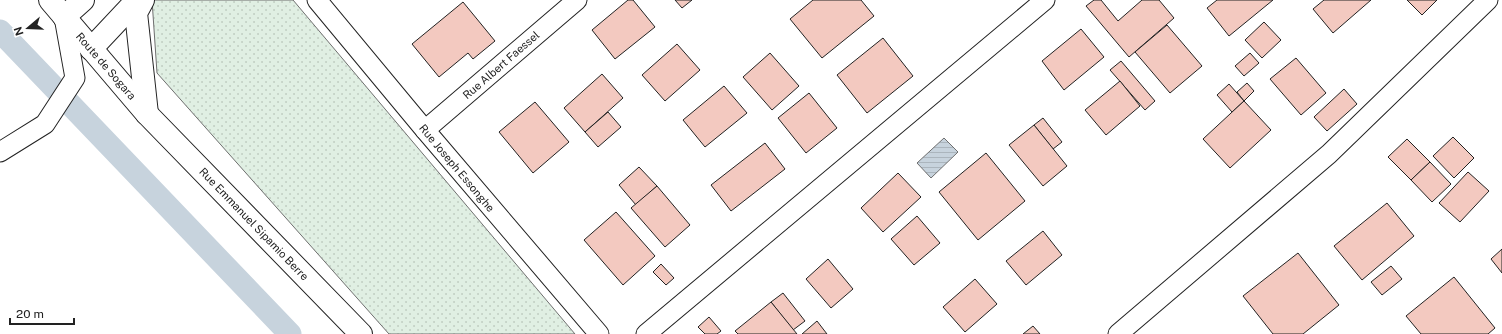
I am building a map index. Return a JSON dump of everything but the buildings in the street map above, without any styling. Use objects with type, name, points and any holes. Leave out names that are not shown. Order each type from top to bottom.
[{"type":"main road","name":"Route de Sogara","points":[[50,0],[147,114]]},
{"type":"main road","points":[[64,17],[83,0]]},
{"type":"main road","points":[[91,49],[137,0]]},
{"type":"main road","points":[[144,0],[136,13],[147,114]]},
{"type":"main road","name":"Rue Emmanuel Sipamio Berre","points":[[147,114],[361,334]]},
{"type":"street","name":"Rue Joseph Essonghe","points":[[317,0],[425,130],[599,334]]},
{"type":"street","name":"Rue Albert Faessel","points":[[425,130],[577,0]]},
{"type":"street","points":[[646,334],[1045,0]]},
{"type":"street","points":[[1118,334],[1329,154],[1488,0]]},
{"type":"street","points":[[0,152],[45,124],[75,78],[64,17]]},
{"type":"street","points":[[70,57],[91,49]]},
{"type":"green space","points":[[152,0],[293,0],[575,334],[389,334],[157,73]]},
{"type":"shaded area","points":[[944,138],[958,152],[931,178],[917,163]]},
{"type":"waterway","points":[[0,31],[290,334]]}]
